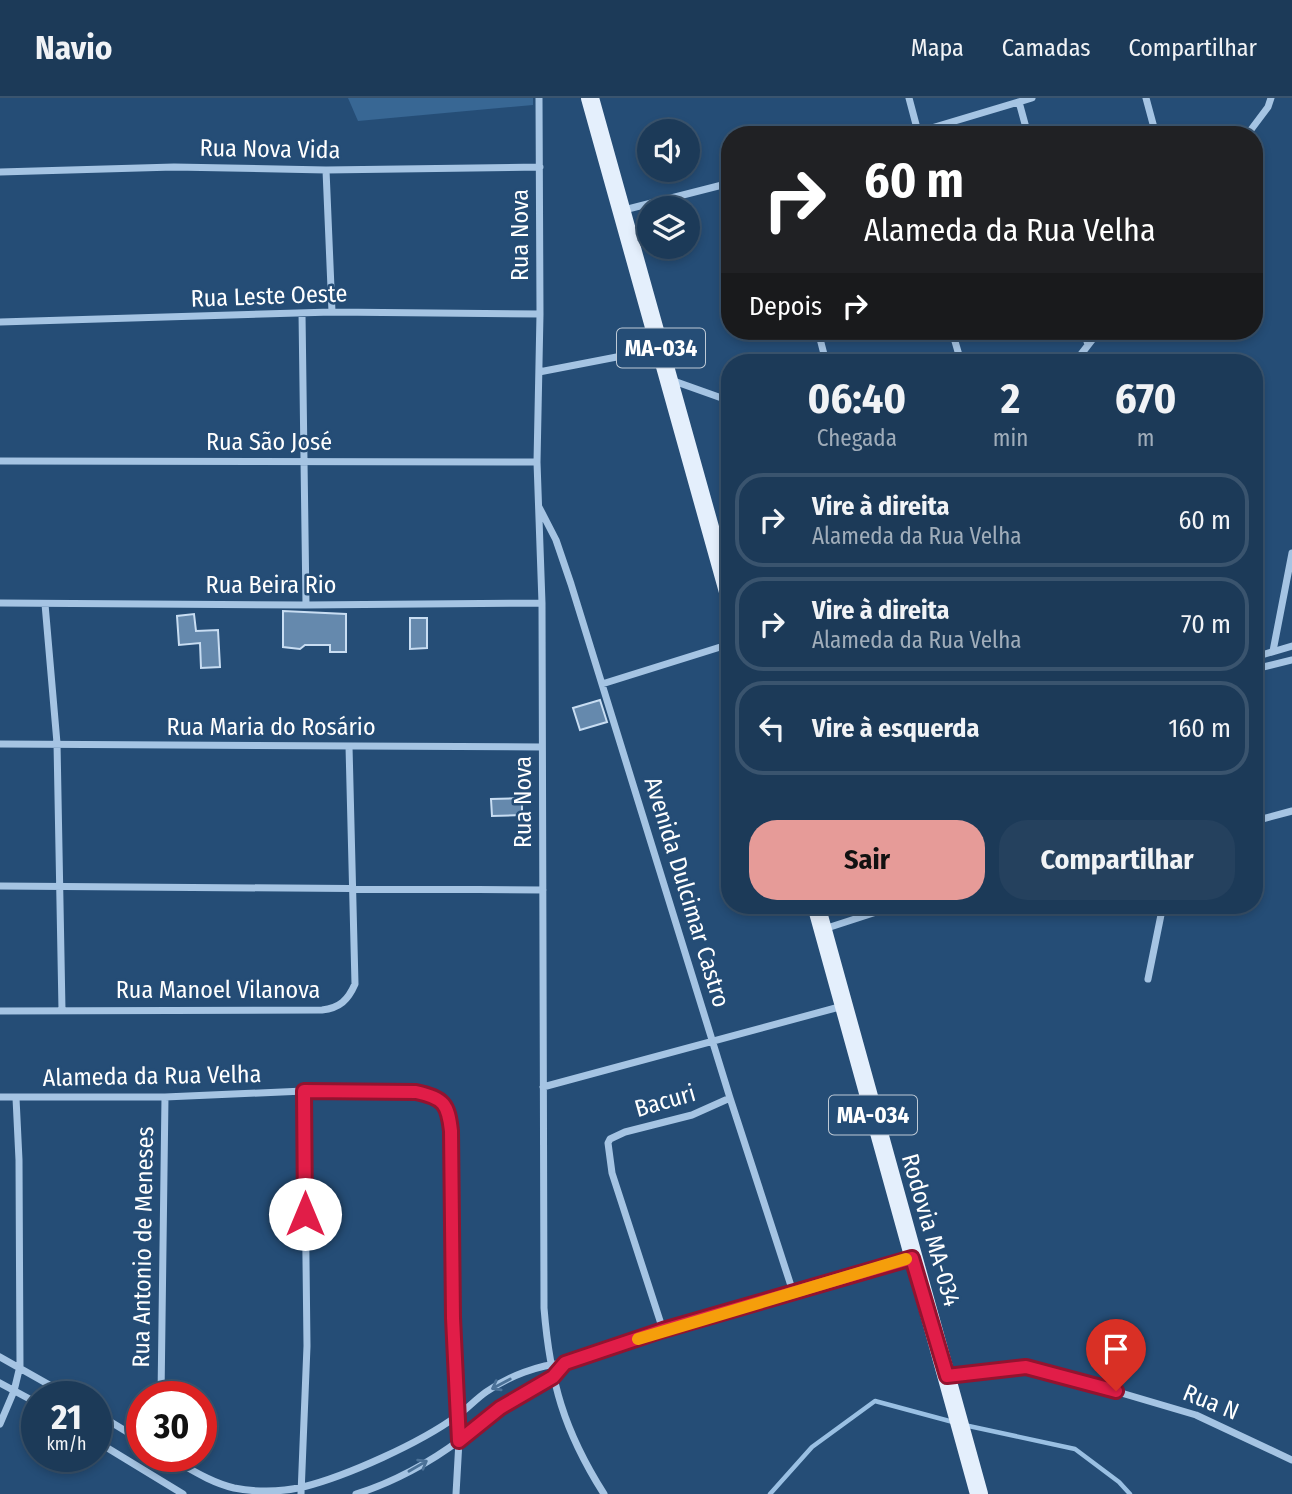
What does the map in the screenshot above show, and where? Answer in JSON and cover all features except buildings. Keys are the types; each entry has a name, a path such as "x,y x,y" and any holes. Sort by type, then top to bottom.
{"main road":[{"name":"MA-034","path":"590,98 669,379 721,545"},
{"name":"Rodovia MA-034","path":"819,914 912,1258 947,1376"},
{"name":"MA-034","path":"947,1376 979,1494"}],"street":[{"name":"Rua Nova","path":"538,98 540,314 537,462 542,603 544,1308 553,1377 562,1413 570,1433 604,1494"},
{"path":"909,98 916,126"},
{"path":"938,126 1032,98"},
{"path":"1146,98 1154,126"},
{"path":"1254,126 1268,107 1271,98"},
{"path":"1018,102 1025,126"},
{"name":"Rua Nova Vida","path":"0,172 174,167 326,170 540,167"},
{"path":"326,170 332,312"},
{"path":"623,211 721,185"},
{"name":"Rua Leste Oeste","path":"0,322 332,312 540,314"},
{"path":"302,313 306,605"},
{"path":"1087,340 1088,345"},
{"path":"1081,354 1092,340"},
{"path":"538,372 662,351"},
{"path":"669,379 721,398"},
{"name":"Rua São José","path":"0,461 537,462"},
{"name":"Avenida Dulcimar Castro","path":"538,505 556,540 568,573 730,1098 793,1292"},
{"path":"1273,651 1292,553"},
{"name":"Rua Beira Rio","path":"0,603 542,603"},
{"path":"45,604 57,743 62,1010"},
{"path":"1263,654 1292,646"},
{"path":"602,684 721,647"},
{"path":"1263,667 1292,660"},
{"name":"Rua Maria do Rosário","path":"0,744 542,747"},
{"name":"Rua Manoel Vilanova","path":"0,1011 333,1008 344,1003 355,984 349,746"},
{"path":"1263,819 1292,811"},
{"path":"0,886 543,890"},
{"path":"823,929 870,914"},
{"path":"1148,979 1161,914"},
{"path":"543,1087 844,1006"},
{"path":"302,1490 307,1346 304,1091"},
{"name":"Alameda da Rua Velha","path":"0,1097 165,1097 304,1091 416,1092 432,1095 444,1104 451,1131 453,1318 459,1441 456,1494"},
{"path":"0,1424 14,1391 20,1366 16,1097"},
{"name":"Rua Antonio de Meneses","path":"161,1381 165,1097"},
{"name":"Bacuri","path":"663,1330 612,1173 608,1146 610,1139 625,1132 692,1115 730,1098"},
{"path":"195,1472 213,1482 236,1488 262,1491 302,1490 422,1437 458,1416 486,1392 503,1382 551,1364 565,1363 663,1330 912,1258"},
{"path":"0,1357 44,1381"},
{"path":"356,1494 406,1473 459,1441 500,1408 553,1377 565,1363"},
{"name":"Rua N","path":"947,1376 1026,1367 1050,1372 1196,1415 1292,1460"},
{"path":"0,1383 21,1395"},
{"path":"112,1451 183,1494"}],"shaded area":[{"path":"348,98 533,98 533,105 358,121"}],"waterway":[{"path":"770,1494 812,1447 875,1401 953,1422"},
{"path":"964,1425 1075,1449 1119,1482 1130,1494"}],"slow traffic":[{"path":"638,1339 906,1259"}],"route":[{"path":"305,1214 304,1091 416,1092 432,1095 444,1104 451,1131 453,1318 459,1441 500,1408 553,1377 565,1363 663,1330 912,1258 947,1376 1026,1367 1116,1391"}]}
